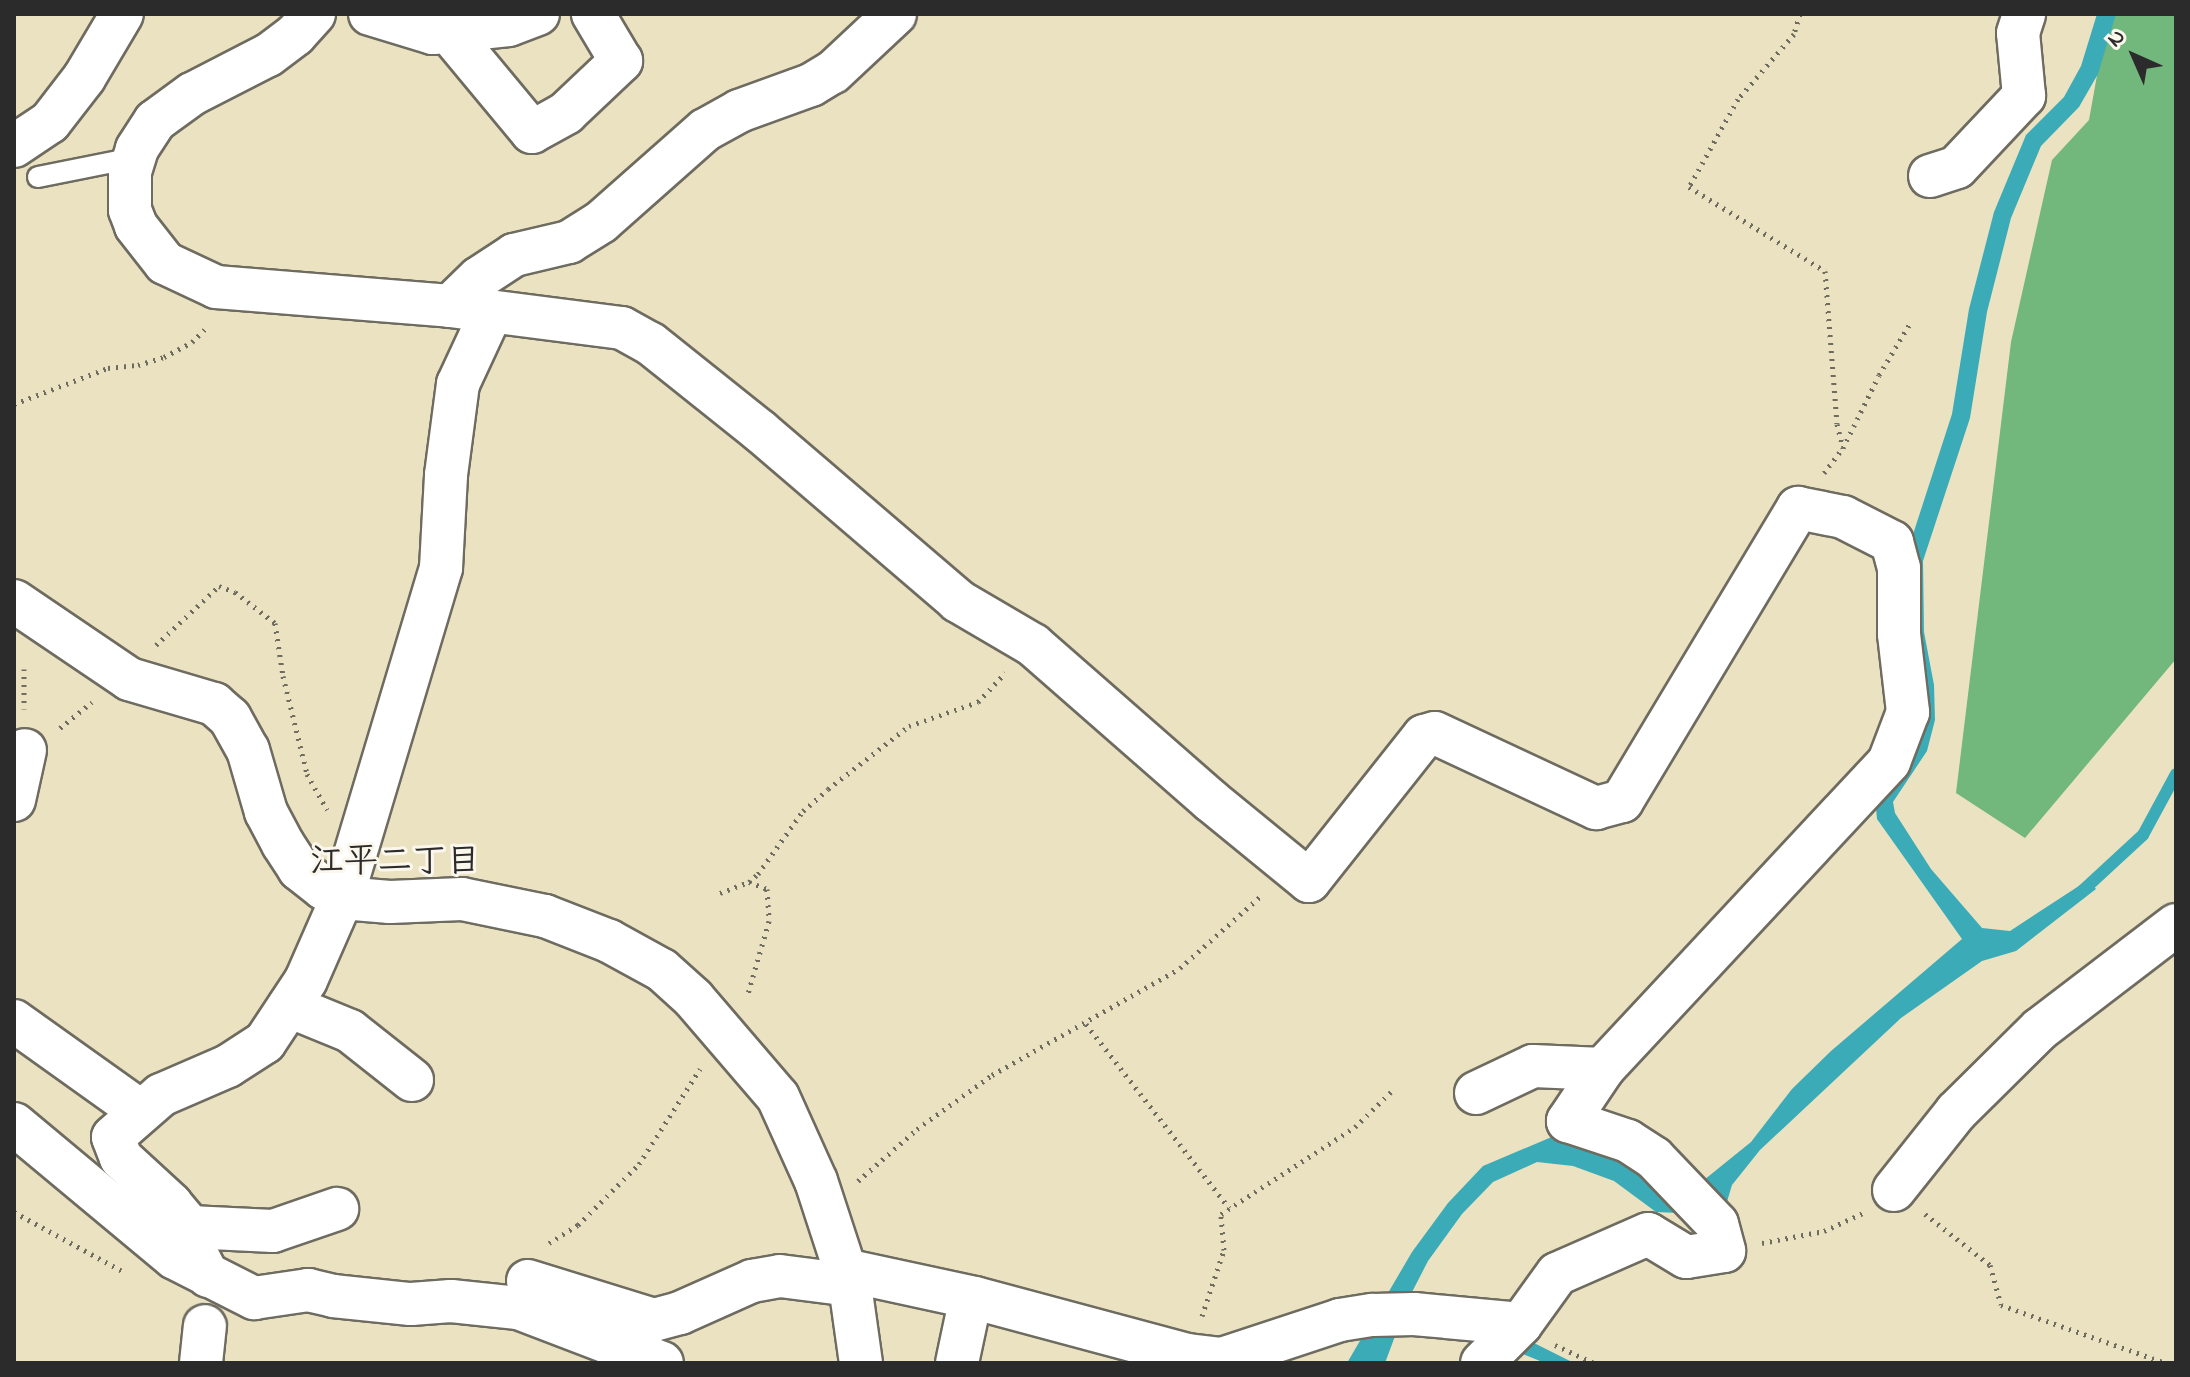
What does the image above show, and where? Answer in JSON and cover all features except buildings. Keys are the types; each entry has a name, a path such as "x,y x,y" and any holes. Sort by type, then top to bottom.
{"street":[{"path":"26,161 50,122 84,78 122,14"},
{"path":"314,14 295,35 268,55 192,94 155,121 133,158 130,210 148,243 165,263 216,287 450,306 622,328 651,344 760,431 958,601 1033,645 1210,800 1309,881 1424,736 1435,733 1596,808 1622,801 1798,508 1843,517 1892,542 1899,568 1899,634 1908,712 1889,762 1603,1069 1568,1121 1628,1141 1654,1158 1721,1237 1686,1257 1648,1234 1557,1274 1521,1324 1482,1363"},
{"path":"370,14 410,29 449,32 509,25 538,14"},
{"path":"449,32 532,132 566,113 621,61 593,14"},
{"path":"450,306 479,278 514,255 569,242 601,222 705,130 739,111 811,85 833,72 895,14"},
{"path":"1930,176 1957,167 2024,96 2018,33 2024,14"},
{"path":"208,1276 189,1239 190,1227 171,1204 121,1158 113,1137 139,1110 161,1095 228,1066 265,1042 306,980 342,898 441,568 446,475 458,384 491,313"},
{"path":"14,601 129,679 214,704 230,718 248,750 266,812 283,844 299,869 342,898 390,902 462,899 545,916 609,941 662,970 715,1022 778,1097 816,1181 844,1267 861,1363"},
{"path":"14,800 25,750"},
{"path":"1894,1190 1956,1112 2040,1029 2176,925"},
{"path":"289,1006 350,1031 412,1080"},
{"path":"14,1021 139,1110"},
{"path":"1476,1093 1533,1066 1603,1069"},
{"path":"14,1124 175,1258 254,1298 308,1290 333,1296 411,1304 451,1301 518,1308 662,1363"},
{"path":"190,1227 273,1231 337,1209"},
{"path":"528,1281 654,1320 680,1313 752,1281 844,1267 971,1297 1188,1355 1222,1359 1340,1320 1373,1315 1414,1314 1521,1324"},
{"path":"957,1363 971,1297"}],"lane":[{"path":"26,161 133,158"}],"path":[{"path":"1800,14 1794,34 1738,99 1689,187 1825,271 1837,424 1843,448"},
{"path":"14,404 108,368 138,365 164,357 192,342 239,289"},
{"path":"1798,508 1843,448 1879,375 1911,322"},
{"path":"720,893 749,882 758,874 803,811 828,789 909,726 978,702 1013,664"},
{"path":"844,1267 858,1181 917,1129 992,1075 1180,968 1293,867"},
{"path":"715,1022 728,1004 743,1010 762,951 770,904 767,889 749,882"},
{"path":"1086,1024 1229,1208"},
{"path":"528,1281 534,1259 550,1241 578,1225 639,1164 703,1065"},
{"path":"1188,1355 1224,1250 1218,1220 1229,1208 1355,1127 1394,1089"},
{"path":"1721,1237 1824,1231 1875,1207 1894,1190 1990,1265 2001,1305 2166,1363"}],"green space":[{"path":"2108,14 2176,14 2176,659 2025,838 1956,793 2011,342 2052,160 2089,120"}],"water":[{"path":"2097,14 2116,14 2098,74 2079,107 2041,146 2011,218 1987,312 1970,418 1923,561 1924,632 1934,685 1935,720 1927,751 1893,802 1895,813 1931,869 1982,928 2010,931 2088,880 2096,889 2016,951 1982,961 1901,1018 1760,1150 1732,1185 1723,1215 1656,1212 1614,1181 1573,1166 1537,1162 1493,1182 1462,1214 1428,1261 1410,1296 1385,1363 1347,1363 1412,1252 1448,1203 1483,1166 1568,1130 1699,1184 1751,1142 1792,1089 1831,1051 1962,939 1877,819 1875,798 1910,743 1905,559 1952,414 1969,309 1994,212 2026,135 2064,97 2081,66"},
{"path":"1520,1336 1574,1363 1545,1363 1523,1354 1514,1363 1492,1363"}],"waterway":[{"path":"2079,894 2143,835 2176,774"}],"district":[{"name":"江平二丁目","path":"395,864"}]}
